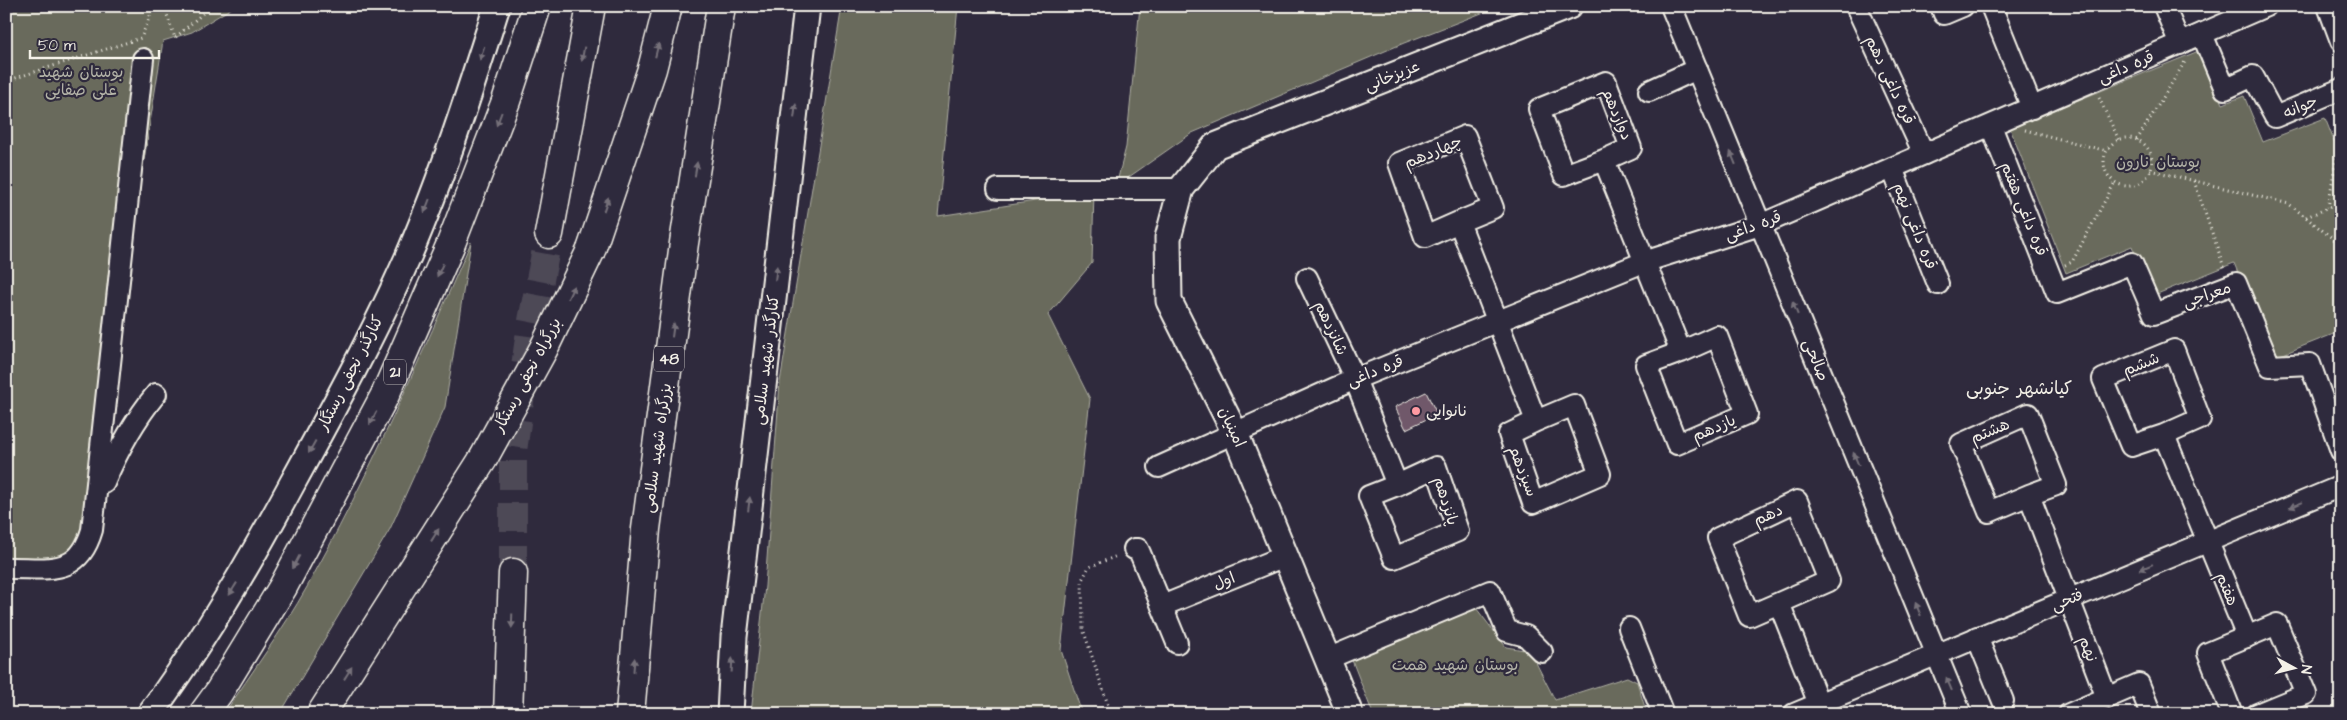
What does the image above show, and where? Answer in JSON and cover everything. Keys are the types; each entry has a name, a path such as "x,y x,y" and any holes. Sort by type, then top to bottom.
{"highway":[{"name":"21","path":"203,714 219,692 283,587 385,395 454,237 506,101 537,6"},
{"path":"549,234 591,6"},
{"name":"بزرگراه نجفی رستگار","path":"321,714 482,459 544,348 591,250 652,69 668,6"},
{"name":"بزرگراه شهید سلامی","path":"630,714 647,520 684,243 721,6"},
{"path":"508,714 513,573"}],"main road":[{"name":"کنارگذر نجفی رستگار","path":"150,714 186,666 251,560 331,412 408,257 463,112 497,6"},
{"name":"کنارگذر شهید سلامی","path":"730,714 734,637 807,6"},
{"name":"عزیزخانی","path":"1215,146 1569,6"},
{"name":"امینیان","path":"1215,146 1181,189 1168,238 1169,301 1235,433 1350,714"}],"street":[{"name":"صالحی","path":"1671,6 1961,714"},
{"name":"قره داغی دهم","path":"1856,6 1924,154"},
{"path":"1941,6 1944,14 1963,6"},
{"path":"1991,6 2023,112"},
{"path":"2164,6 2180,44"},
{"name":"قره داغی","path":"1159,467 1355,379 1644,262 1760,225 2266,6"},
{"path":"2328,6 2341,41"},
{"name":"جوانه","path":"2202,34 2225,89 2253,76 2275,117 2339,90"},
{"path":"6,568 68,566 79,558 87,548 90,539 96,503 144,59"},
{"path":"1649,91 1697,69"},
{"name":"دوازدهم","path":"1606,82 1631,148 1604,160 1564,175 1539,109 1606,82"},
{"name":"قره داغی هفتم","path":"1991,126 2057,293"},
{"name":"چهاردهم","path":"1465,136 1493,208 1459,222 1425,237 1399,163 1465,136"},
{"name":"دوازدهم","path":"1604,160 1644,262"},
{"name":"قره داغی نهم","path":"1892,168 1938,284"},
{"path":"998,189 1181,189"},
{"path":"1459,222 1536,421"},
{"path":"1644,262 1681,352"},
{"name":"معراجی","path":"2057,293 2132,263 2154,314 2236,283 2270,366 2310,364 2341,451"},
{"name":"شانزدهم","path":"1307,278 1355,379"},
{"name":"یازدهم","path":"1718,336 1747,414 1677,444 1646,365 1681,352 1718,336"},
{"name":"ششم","path":"2174,350 2200,419 2164,435 2131,446 2104,379 2174,350"},
{"path":"1355,379 1397,485"},
{"path":"96,503 124,439 140,412 156,394"},
{"name":"سیزدهم","path":"1574,405 1600,474 1533,503 1509,434 1536,421 1574,405"},
{"name":"هشتم","path":"2028,414 2056,485 2028,496 1989,512 1961,444 2028,414"},
{"path":"2164,435 2208,541"},
{"name":"پانزدهم","path":"1436,468 1458,531 1394,558 1369,496 1397,485 1436,468"},
{"name":"فتحی","path":"1794,714 1821,709 1937,654 2341,486"},
{"path":"2028,496 2069,600"},
{"name":"دهم","path":"1798,501 1829,581 1779,603 1749,616 1718,538 1798,501"},
{"name":"هفتم","path":"2208,541 2247,637"},
{"path":"1134,549 1138,549 1140,553 1177,643"},
{"name":"اول","path":"1162,606 1285,556"},
{"path":"1327,659 1490,591 1507,630 1526,636 1542,652"},
{"name":"نهم","path":"2069,600 2108,698"},
{"path":"1779,603 1821,709"},
{"path":"2232,714 2208,653 2277,624 2306,694 2257,714"},
{"path":"1629,628 1663,714"},
{"path":"1977,638 2003,701"},
{"path":"2069,714 2139,684 2151,714"}],"path":[{"path":"6,81 141,38 154,6"},
{"path":"164,6 175,38 211,6"},
{"path":"2137,140 2186,62 2180,44"},
{"path":"2091,82 2119,140"},
{"path":"2328,208 2337,152 2339,90"},
{"path":"2023,112 2019,129 2107,151"},
{"path":"2119,140 2137,140 2149,151 2152,160 2150,170 2146,178 2138,184 2129,186 2115,182 2106,170 2104,161 2107,151 2112,144 2119,140"},
{"path":"2150,170 2289,204 2341,245"},
{"path":"2194,181 2231,285"},
{"path":"2049,272 2072,262 2115,182"},
{"path":"2305,217 2341,203"},
{"path":"1111,714 1083,629 1082,580 1090,567 1134,549"}],"green space":[{"name":"بوستان شهید علی صفایی","path":"6,6 235,6 192,32 163,41 138,198 106,501 65,559 6,559"},
{"path":"842,6 958,6 938,216 1094,192 1092,263 1048,315 1090,399 1061,650 1082,714 751,714 765,586 780,382"},
{"path":"1140,6 1500,6 1404,43 1192,133 1116,186 1126,147"},
{"name":"بوستان نارون","path":"2201,50 2223,104 2244,96 2263,142 2325,118 2334,141 2341,139 2341,331 2273,358 2234,263 2152,296 2132,246 2066,273 2010,128"},
{"path":"471,242 445,407 390,529 280,714 224,714 287,620 352,503 433,330"},
{"name":"بوستان شهید همت","path":"1473,604 1506,647 1530,651 1555,700 1627,677 1637,682 1647,714 1373,714 1350,655"}],"building":[{"name":"نانوایی","path":"1426,392 1437,414 1406,429 1395,407"}],"tunnel":[{"path":"513,573 513,451 530,331 549,234"}],"place":[{"name":"نانوایی","path":"1416,411"}],"district":[{"name":"کیانشهر جنوبی","path":"2019,388"}]}
